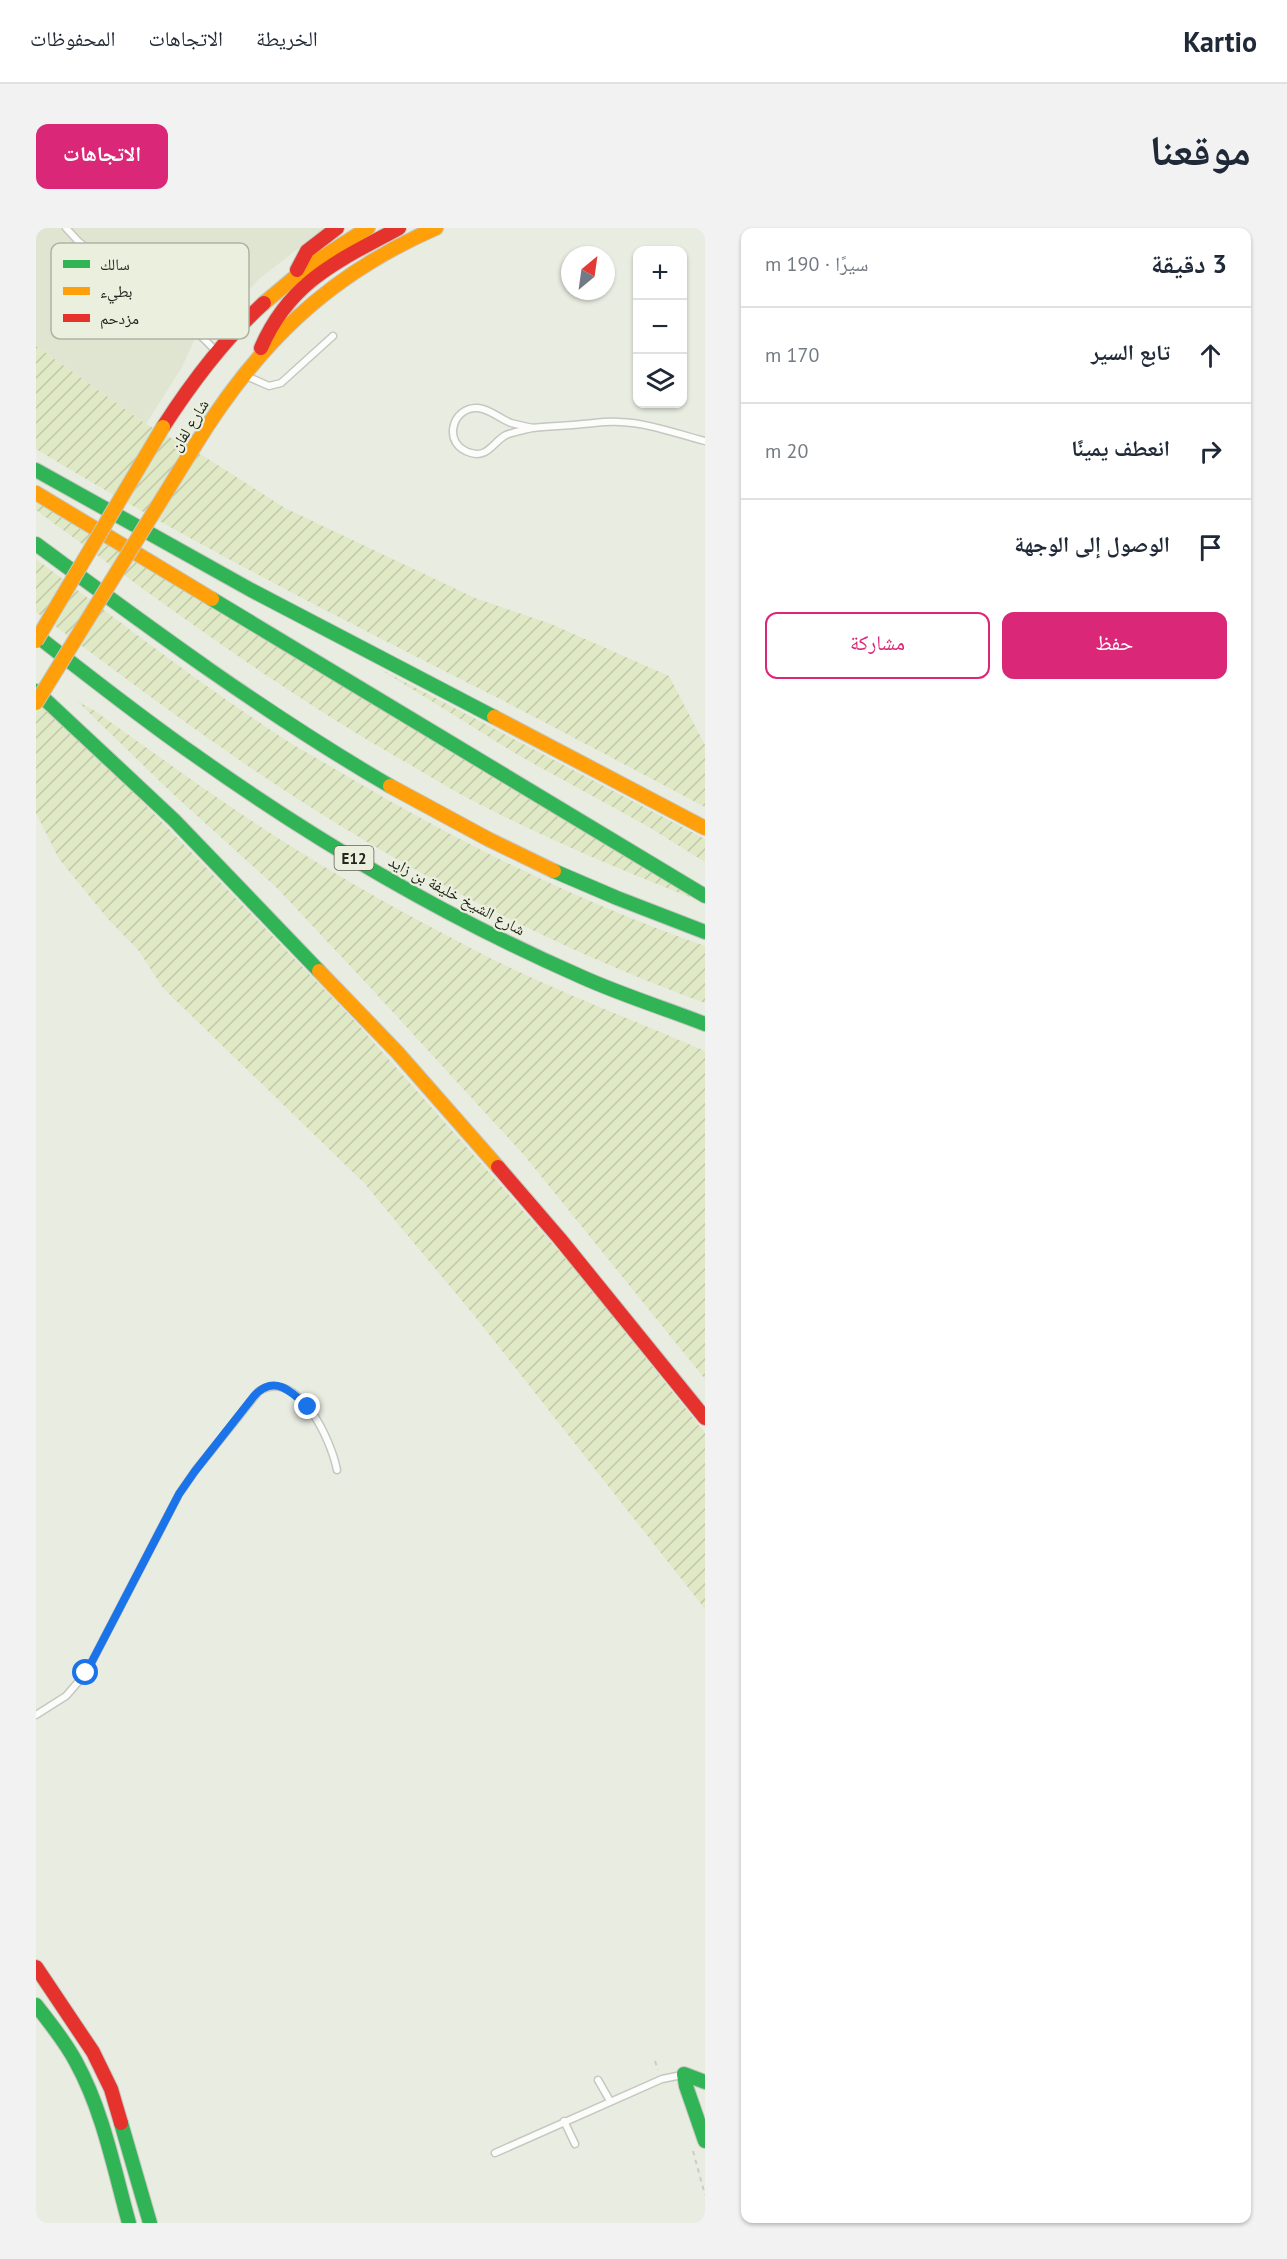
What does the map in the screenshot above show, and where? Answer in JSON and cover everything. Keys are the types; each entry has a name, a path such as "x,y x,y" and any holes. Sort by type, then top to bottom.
{"main road":[{"path":"295,274 307,251 337,228"},
{"name":"شارع لفان","path":"249,315 295,274 317,258 368,228"},
{"name":"شارع لفان","path":"36,703 222,403 258,357 299,316 378,255 404,231 434,228"},
{"path":"258,357 276,316 306,283 404,231"},
{"name":"شارع لفان","path":"36,641 176,405 227,339"},
{"path":"36,470 251,590 705,828"},
{"path":"36,493 705,896"},
{"path":"36,544 275,715 384,783 532,861 639,907 705,932"},
{"name":"شارع الشيخ خليفة بن زايد","path":"36,635 181,745 304,828 423,897 585,978 705,1024"},
{"path":"36,691 174,820 397,1052 552,1230 705,1418"},
{"path":"585,978 696,1035"},
{"path":"36,1967 93,2052 111,2088 150,2223"},
{"path":"36,2005 63,2042 86,2083 100,2120 129,2223"},
{"path":"705,2082 684,2074 705,2141"}],"lane":[{"path":"66,228 80,243"},
{"path":"244,374 269,386 280,383 333,336"},
{"path":"204,339 216,351"},
{"path":"534,428 512,423 488,411 476,408 466,411 459,417 453,426 452,436 456,444 473,454 483,453 506,435 534,428 619,422 651,426 705,441"},
{"path":"36,1715 66,1696 86,1673 179,1494 259,1391 265,1387 280,1386 287,1389 308,1407 317,1418 330,1443 337,1470"},
{"path":"495,2153 662,2079 684,2074"},
{"path":"598,2080 610,2101"},
{"path":"564,2121 575,2144"}],"path":[{"path":"655,2061 659,2071"}],"shaded area":[{"path":"36,228 325,228 259,279 249,290 249,243 51,243 51,339 197,339 182,367 146,424 36,346"}],"green space":[{"path":"36,346 146,424 205,457 285,508 475,598 551,624 669,676 705,745 705,807 261,576 36,449"},
{"path":"36,502 705,903 590,856 505,817 365,738 268,677 175,612 36,510"},
{"path":"36,559 247,714 287,741 352,779 480,850 524,871 614,911 705,946 705,1003 597,960 490,910 336,823 255,771 36,612"},
{"path":"378,668 705,839 705,862 647,826 518,755"},
{"path":"36,692 353,1019 580,1275 705,1433 705,1609 473,1314 364,1183 163,988 139,951 108,919 59,859 36,813"},
{"path":"77,701 95,711 278,838 394,907 511,968 705,1051 705,1379 524,1155 368,985 277,888 174,795"}],"traffic: fast":[{"path":"36,470 251,590 494,717"},
{"path":"36,544 254,700 390,786"},
{"path":"212,599 705,896"},
{"path":"36,635 152,725 238,785 381,875 531,954 612,990 705,1024"},
{"path":"36,691 174,820 319,971"},
{"path":"554,871 705,932"},
{"path":"36,2005 67,2047 94,2100 129,2223"},
{"path":"705,2082 684,2074 705,2141"},
{"path":"121,2123 150,2223"}],"traffic: slow":[{"path":"264,303 307,267 368,228"},
{"path":"194,447 242,377 297,318 360,268 436,228"},
{"path":"36,641 163,427"},
{"path":"36,703 194,447"},
{"path":"36,493 212,599"},
{"path":"494,717 705,828"},
{"path":"390,786 488,839 554,871"},
{"path":"319,971 397,1052 498,1167"}],"traffic: jam":[{"path":"297,270 307,251 337,228"},
{"path":"261,348 273,325 301,289 336,263 399,228"},
{"path":"249,317 264,303"},
{"path":"163,427 185,394 228,339"},
{"path":"498,1167 560,1239 705,1418"},
{"path":"36,1967 93,2052 111,2089 121,2123"}],"route":[{"path":"86,1673 179,1494 254,1396 265,1387 280,1386 287,1389 308,1407"}]}
